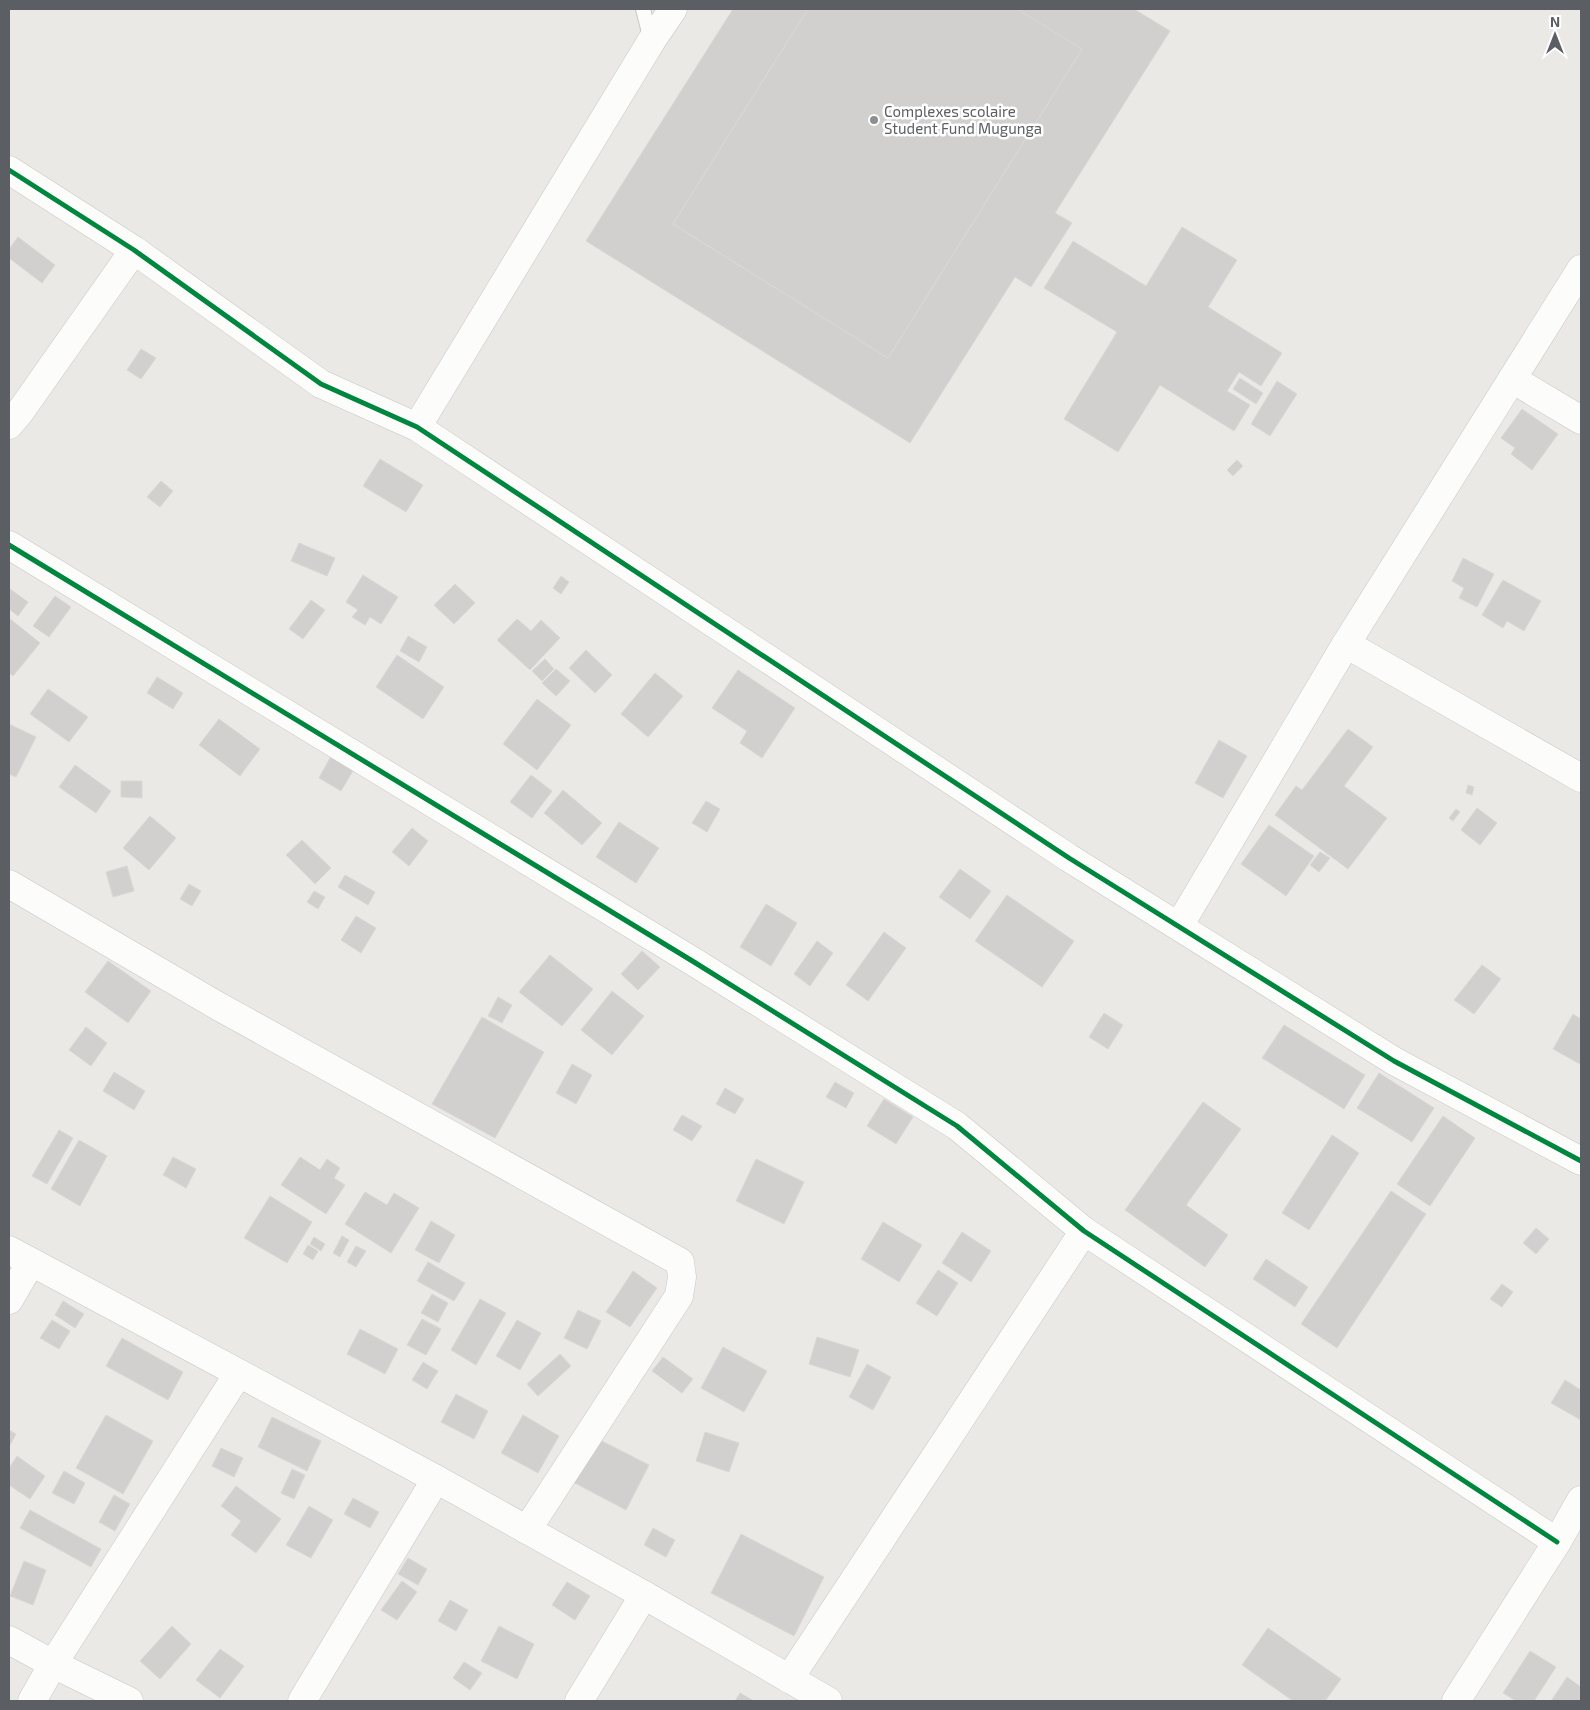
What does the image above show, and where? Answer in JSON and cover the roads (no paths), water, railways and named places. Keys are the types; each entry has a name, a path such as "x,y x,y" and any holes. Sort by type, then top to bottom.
{"street":[{"path":"417,427 652,40 673,9"},
{"path":"9,170 134,250 321,384 417,427 1069,858 1394,1061 1581,1161"},
{"path":"9,425 134,250"},
{"path":"1178,926 1346,644 1581,269"},
{"path":"1512,379 1581,420"},
{"path":"9,545 694,962 957,1126 1084,1231 1557,1542"},
{"path":"1346,644 1581,778"},
{"path":"9,884 218,1006 680,1262 682,1277 679,1296 527,1530"},
{"path":"789,1679 1084,1231"},
{"path":"9,1300 20,1256 436,1479 644,1595 828,1701"},
{"path":"32,1701 53,1664 238,1374"},
{"path":"302,1701 436,1479"},
{"path":"1456,1701 1557,1542 1581,1500"},
{"path":"579,1701 644,1595"},
{"path":"9,1640 129,1701"}],"lane":[{"path":"643,9 652,40"}],"place":[{"name":"Complexes scolaire Student Fund Mugunga","path":"874,120"}]}
